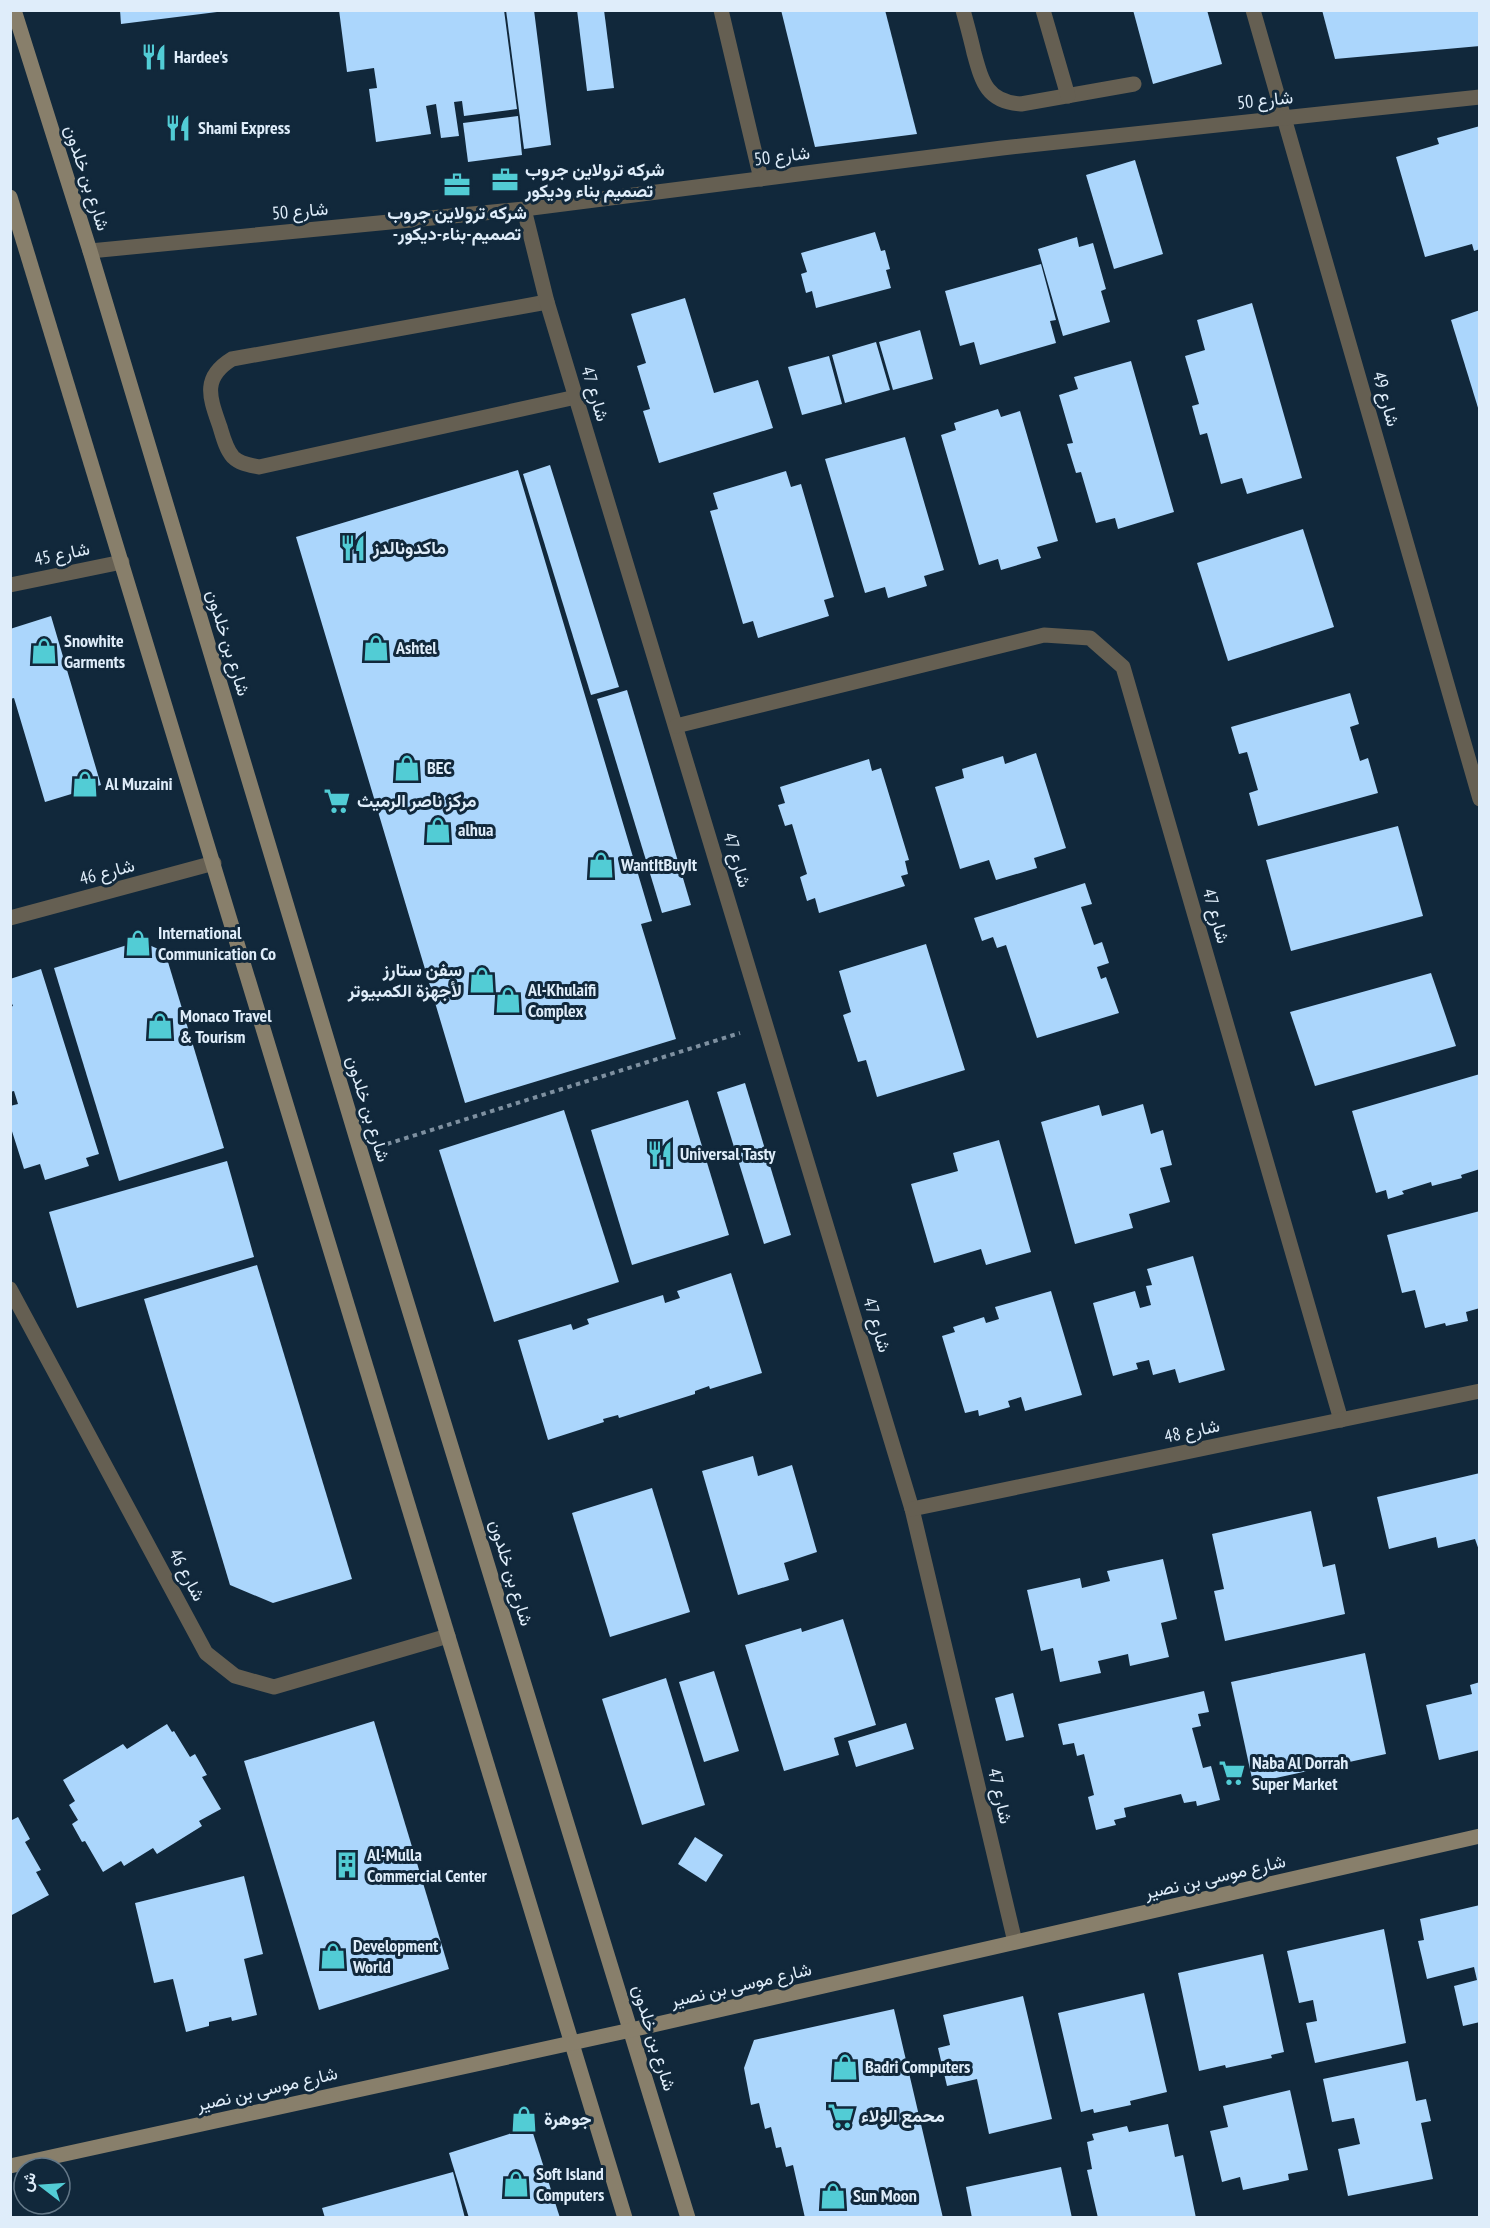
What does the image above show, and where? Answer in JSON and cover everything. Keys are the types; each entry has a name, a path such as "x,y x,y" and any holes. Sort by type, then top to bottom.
{"street":[{"name":"شارع بن خلدون","path":"14,10 90,250 361,1152 688,2217"},
{"path":"721,10 761,179"},
{"path":"963,10 981,78 996,98 1008,103 1021,104 1134,84"},
{"path":"1044,10 1068,96"},
{"name":"شارع 49","path":"1253,10 1479,799"},
{"name":"شارع 50","path":"90,250 524,209 1002,148 1479,97"},
{"path":"10,197 626,2217"},
{"name":"شارع 47","path":"524,209 547,302 912,1509 1015,1942"},
{"path":"547,302 232,359 213,376 210,389 211,401 226,447 234,458 259,467 576,398"},
{"name":"شارع 45","path":"10,585 122,562"},
{"name":"شارع 47","path":"676,726 1044,636 1090,638 1124,667 1341,1420"},
{"name":"شارع 46","path":"10,918 214,863"},
{"name":"شارع 46","path":"10,1289 206,1653 236,1676 274,1687 448,1636"},
{"name":"شارع 48","path":"912,1509 1479,1391"},
{"name":"شارع موسى بن نصير","path":"10,2166 631,2030 1479,1836"}],"path":[{"path":"361,1152 766,1025"}],"building":[{"path":"120,10 217,10 217,12 121,24"},
{"path":"339,10 504,10 517,109 464,116 462,101 454,102 459,136 441,138 436,104 426,106 431,134 376,142 369,89 377,88 374,68 347,72"},
{"path":"506,10 534,10 551,145 524,149"},
{"path":"577,10 604,10 614,88 587,91"},
{"path":"781,10 885,10 917,134 815,147"},
{"path":"1133,10 1207,10 1222,64 1153,84"},
{"path":"1322,10 1480,10 1480,46 1335,59"},
{"path":"518,116 522,155 468,162 463,123"},
{"path":"1480,126 1480,249 1474,251 1472,244 1425,257 1396,157 1439,144 1437,138"},
{"path":"1135,160 1163,254 1114,269 1086,175"},
{"path":"875,232 881,251 885,250 890,269 886,270 891,288 816,308 812,291 806,293 801,274 807,272 801,253"},
{"path":"1077,237 1079,247 1093,243 1106,289 1101,291 1110,322 1063,336 1038,249"},
{"path":"1041,264 1056,320 1050,321 1056,343 980,365 974,342 960,346 945,291"},
{"path":"685,298 714,393 758,380 773,428 659,463 643,411 650,409 637,366 646,363 631,314"},
{"path":"1252,303 1302,478 1247,494 1242,478 1221,484 1207,433 1200,435 1192,406 1199,404 1185,356 1205,350 1197,320"},
{"path":"1480,310 1480,411 1479,411 1451,320"},
{"path":"920,330 933,379 893,390 879,342"},
{"path":"876,342 890,390 845,403 832,355"},
{"path":"829,356 842,404 802,415 788,367"},
{"path":"1131,361 1174,512 1118,529 1115,518 1096,523 1081,472 1076,473 1067,444 1073,443 1059,395 1078,389 1074,377"},
{"path":"998,409 1001,417 1020,411 1058,541 1037,547 1041,558 1001,570 998,559 979,565 941,435 956,430 954,423"},
{"path":"905,437 944,570 924,576 927,586 888,598 885,587 865,593 825,459"},
{"path":"550,465 619,687 591,695 523,474"},
{"path":"518,470 652,921 641,924 676,1039 465,1103 296,537"},
{"path":"786,471 791,487 801,484 834,597 824,600 829,616 758,638 753,621 743,624 710,511 718,509 713,493"},
{"path":"1303,529 1334,627 1228,661 1197,563"},
{"path":"51,616 101,785 45,802 14,698 10,699 10,629"},
{"path":"627,690 691,905 662,913 597,699"},
{"path":"1350,693 1359,724 1350,727 1360,761 1368,758 1378,793 1258,826 1249,793 1258,790 1247,752 1239,754 1231,727"},
{"path":"1036,753 1066,848 1034,858 1037,868 996,880 989,860 960,869 935,787 964,778 962,769 1003,756 1005,764"},
{"path":"869,759 872,771 881,768 909,860 905,861 908,874 901,876 905,886 819,913 815,898 807,901 800,877 807,874 792,824 785,826 778,805 785,803 780,787"},
{"path":"1398,826 1423,916 1291,951 1266,860"},
{"path":"1085,883 1092,904 1081,907 1094,945 1102,942 1109,963 1097,967 1101,979 1106,977 1119,1013 1037,1038 1006,945 997,948 993,937 982,941 974,918"},
{"path":"140,941 165,952 224,1148 119,1181 54,968"},
{"path":"926,944 965,1070 877,1097 866,1060 858,1062 843,1015 851,1012 839,971"},
{"path":"41,969 99,1154 86,1158 89,1166 45,1180 40,1164 24,1169 10,1125 10,1106 18,1104 14,1091 10,1092 10,1007 13,1006 10,999 10,979"},
{"path":"1431,973 1456,1046 1315,1086 1290,1012"},
{"path":"1480,1074 1480,1169 1461,1175 1462,1178 1432,1186 1431,1182 1402,1191 1404,1194 1388,1199 1386,1190 1376,1193 1352,1111"},
{"path":"745,1083 791,1235 764,1244 717,1092"},
{"path":"688,1100 729,1235 632,1265 591,1130"},
{"path":"1143,1104 1151,1134 1163,1130 1172,1165 1160,1168 1170,1202 1129,1214 1133,1228 1075,1244 1041,1122 1099,1105 1102,1116"},
{"path":"564,1110 619,1282 494,1322 439,1150"},
{"path":"999,1140 1031,1252 986,1265 981,1249 934,1263 911,1184 958,1171 953,1153"},
{"path":"227,1161 254,1257 77,1308 49,1212"},
{"path":"1480,1211 1480,1308 1466,1312 1468,1321 1425,1328 1415,1290 1402,1293 1387,1235"},
{"path":"1193,1256 1225,1370 1179,1383 1175,1369 1153,1375 1149,1360 1136,1363 1138,1369 1113,1376 1093,1303 1135,1291 1140,1308 1151,1305 1146,1286 1152,1285 1147,1269"},
{"path":"257,1265 352,1579 273,1603 230,1585 144,1299"},
{"path":"731,1273 762,1373 710,1389 709,1386 695,1391 695,1394 619,1418 618,1415 603,1419 604,1422 548,1440 518,1340 571,1324 573,1330 589,1324 587,1319 663,1295 665,1303 680,1298 677,1291"},
{"path":"1051,1291 1082,1395 1025,1411 1021,1397 1008,1401 1010,1407 979,1416 978,1410 965,1413 942,1336 955,1332 953,1327 984,1317 986,1323 999,1319 995,1307"},
{"path":"753,1456 758,1476 792,1465 817,1552 784,1563 789,1580 738,1595 702,1471"},
{"path":"1480,1473 1480,1553 1475,1539 1438,1548 1436,1537 1389,1549 1377,1497"},
{"path":"652,1488 690,1612 610,1637 572,1513"},
{"path":"1311,1511 1323,1567 1335,1564 1345,1614 1225,1641 1214,1591 1224,1589 1212,1534"},
{"path":"1163,1559 1177,1619 1161,1623 1169,1657 1130,1666 1128,1654 1098,1661 1101,1673 1060,1682 1053,1648 1041,1651 1027,1590 1080,1578 1082,1588 1110,1581 1107,1571"},
{"path":"843,1619 876,1725 834,1738 839,1755 784,1771 745,1645 801,1628 802,1632"},
{"path":"1365,1653 1386,1754 1253,1783 1231,1682"},
{"path":"714,1671 739,1751 704,1762 679,1682"},
{"path":"666,1678 705,1805 642,1825 602,1699"},
{"path":"1480,1682 1480,1750 1439,1760 1426,1705 1472,1694 1470,1685"},
{"path":"1204,1691 1209,1712 1198,1714 1201,1726 1192,1728 1203,1768 1211,1766 1220,1800 1197,1806 1196,1801 1184,1803 1181,1794 1124,1808 1126,1817 1114,1820 1116,1825 1096,1830 1088,1797 1094,1795 1084,1754 1077,1756 1074,1743 1063,1745 1058,1724"},
{"path":"1013,1693 1024,1737 1006,1741 995,1698"},
{"name":"Al-Mulla Commercial Center","path":"374,1721 449,1969 319,2010 244,1761"},
{"path":"906,1723 914,1749 856,1767 848,1741"},
{"path":"167,1724 190,1757 195,1754 207,1775 202,1777 221,1809 199,1821 202,1826 157,1854 153,1848 124,1866 121,1861 103,1872 72,1824 78,1820 69,1805 75,1801 63,1780 123,1744 127,1749"},
{"path":"18,1817 30,1839 25,1842 41,1870 36,1872 49,1895 10,1916 10,1821"},
{"path":"695,1837 723,1855 706,1882 678,1864"},
{"path":"244,1876 263,1954 244,1959 257,2015 232,2021 231,2017 209,2022 209,2026 186,2032 173,1979 154,1983 135,1903"},
{"path":"1480,1905 1480,2022 1463,2026 1454,1986 1477,1980 1474,1967 1427,1979 1418,1941 1424,1940 1420,1919"},
{"path":"1384,1929 1406,2043 1315,2063 1306,2023 1317,2021 1313,2000 1299,2003 1287,1951"},
{"path":"1263,1954 1284,2052 1271,2055 1272,2058 1199,2071 1178,1973"},
{"path":"1144,1993 1167,2092 1130,2101 1131,2105 1094,2113 1093,2109 1081,2112 1058,2013"},
{"path":"1023,1996 1052,2119 989,2134 977,2079 947,2086 938,2048 950,2045 943,2015"},
{"name":"محمع الولاء","path":"894,2009 943,2218 805,2218 793,2165 786,2167 781,2147 776,2148 771,2127 765,2129 759,2103 751,2105 744,2068 754,2040"},
{"path":"1408,2061 1416,2101 1426,2099 1431,2121 1421,2123 1433,2179 1348,2196 1338,2149 1360,2144 1354,2118 1332,2122 1323,2079"},
{"path":"1290,2090 1308,2170 1288,2174 1289,2180 1243,2190 1240,2177 1222,2182 1210,2131 1228,2127 1223,2106"},
{"path":"1168,2124 1175,2157 1183,2155 1196,2218 1098,2218 1087,2170 1092,2169 1087,2142 1094,2140 1092,2134 1127,2126 1129,2132"},
{"path":"531,2127 560,2218 469,2218 449,2153"},
{"path":"1061,2167 1072,2218 972,2218 966,2187"},
{"path":"453,2172 465,2218 325,2218 322,2208"}],"place":[{"name":"Hardee's","path":"154,57"},
{"name":"Shami Express","path":"178,128"},
{"name":"شركه ترولاين جروب تصميم بناء وديكور","path":"505,180"},
{"name":"شركه ترولاين جروب -تصميم-بناء-ديكور","path":"457,185"},
{"name":"ماكدونالدز","path":"353,548"},
{"name":"Ashtel","path":"376,648"},
{"name":"Snowhite Garments","path":"44,651"},
{"name":"BEC","path":"407,768"},
{"name":"Al Muzaini","path":"85,784"},
{"name":"مركز ناصر الرميث","path":"337,801"},
{"name":"alhua","path":"438,830"},
{"name":"WantItBuyIt","path":"601,865"},
{"name":"International Communication Co","path":"138,943"},
{"name":"سفن ستارز لأجهزة الكمبيوتر","path":"482,980"},
{"name":"Al-Khulaifi Complex","path":"508,1000"},
{"name":"Monaco Travel & Tourism","path":"160,1026"},
{"name":"Universal Tasty","path":"660,1154"},
{"name":"Naba Al Dorrah Super Market","path":"1232,1773"},
{"name":"Al-Mulla Commercial Center","path":"347,1865"},
{"name":"Development World","path":"333,1956"},
{"name":"Badri Computers","path":"845,2067"},
{"name":"محمع الولاء","path":"841,2116"},
{"name":"جوهرة","path":"524,2119"},
{"name":"Soft Island Computers","path":"516,2184"},
{"name":"Sun Moon","path":"833,2196"}]}
